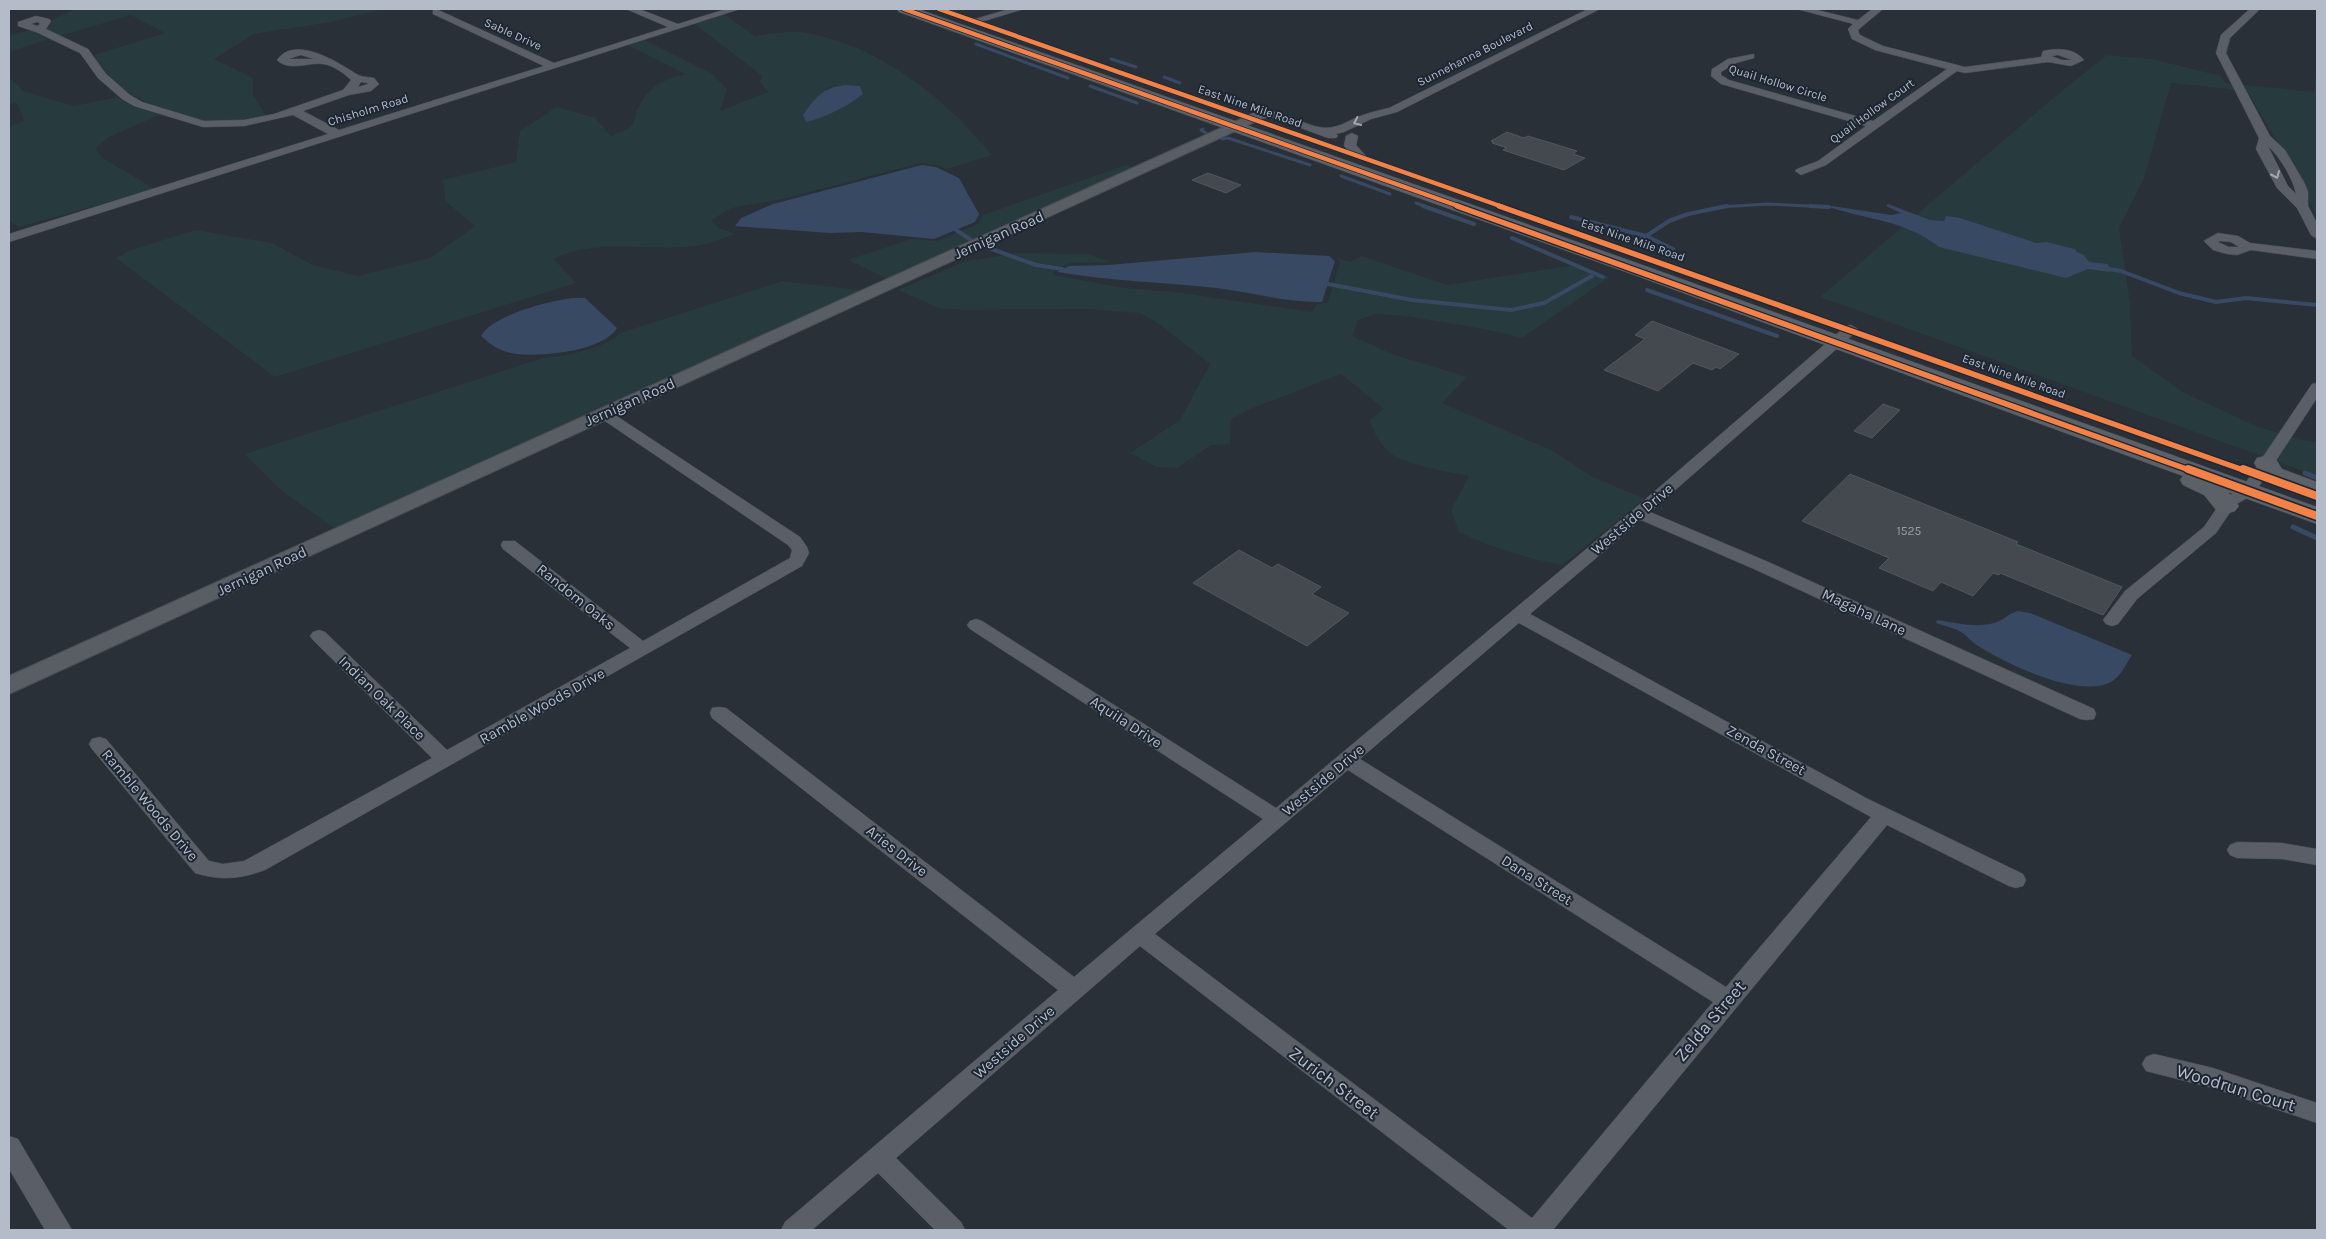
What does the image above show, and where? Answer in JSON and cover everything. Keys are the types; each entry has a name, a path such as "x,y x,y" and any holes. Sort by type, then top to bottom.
{"main road":[{"path":"904,9 1114,83 1125,94 1205,122 1249,125 1269,129 1424,184 1453,189"},
{"path":"914,9 952,20 974,21 976,28 983,33 1096,77"},
{"name":"East Nine Mile Road","path":"939,9 974,21 1236,125 2317,496"},
{"name":"East Nine Mile Road","path":"1236,125 1360,156 1453,189 1844,335 1875,355 2066,424 2258,476 2317,516"},
{"path":"1875,355 1928,369 2223,475 2239,478 2273,474 2317,490"},
{"path":"2066,424 2113,450 2202,484 2213,490 2226,506"},
{"path":"2258,476 2265,487 2282,490 2317,503"}],"street":[{"path":"631,9 678,27"},
{"name":"Chisholm Road","path":"9,238 735,9"},
{"path":"974,21 1002,9"},
{"path":"974,21 1019,9"},
{"name":"Sunnehanna Boulevard","path":"1321,131 1340,130 1367,117 1393,110 1595,9"},
{"path":"1802,9 1859,23"},
{"path":"1878,9 1853,29 1854,33 1868,44 1955,68 1974,69 2048,59"},
{"path":"2255,9 2225,37 2221,53 2265,138 2261,145 2262,150 2266,154 2283,188 2302,206 2313,220 2317,235"},
{"name":"Sable Drive","path":"436,12 553,66"},
{"path":"40,30 84,51 102,76 126,97 138,104 203,124 259,121 295,111 347,92 367,89 374,84 370,80 357,79 349,72 326,61"},
{"name":"Quail Hollow Circle","path":"1750,56 1732,61 1716,71 1716,76 1725,82 1875,125"},
{"name":"Quail Hollow Court","path":"1801,171 1822,163 1955,68"},
{"path":"347,92 353,87 357,79"},
{"name":"Sunnehanna Boulevard","path":"1236,125 1272,114 1337,137 1352,136 1384,121 1393,110"},
{"path":"295,111 338,134"},
{"name":"Jernigan Road","path":"9,686 1236,125"},
{"path":"1352,136 1350,146 1360,156"},
{"path":"2246,246 2317,255"},
{"name":"Westside Drive","path":"794,1230 1074,990 1640,513 1844,335"},
{"path":"2112,620 2131,594 2210,530 2229,502 2258,476 2317,387"},
{"name":"Ramble Woods Drive","path":"99,744 202,868 213,872 228,872 258,864 793,565 798,560 801,553 800,547 794,542 604,414"},
{"name":"Magaha Lane","path":"1640,513 1760,565 2087,714"},
{"name":"Random Oaks","path":"509,545 642,650"},
{"name":"Zenda Street","path":"1518,615 1853,799 2016,880"},
{"name":"Aquila Drive","path":"976,625 1276,819"},
{"name":"Indian Oak Place","path":"319,636 446,760"},
{"name":"Aries Drive","path":"720,713 1074,990"},
{"name":"Dana Street","path":"1347,760 1728,1000"},
{"name":"Zelda Street","path":"1537,1230 1885,814"},
{"path":"2237,850 2282,851 2317,857"},
{"name":"Zurich Street","path":"1141,935 1528,1230"},
{"name":"Woodrun Court","path":"2154,1064 2213,1078 2317,1113"},
{"path":"9,1147 59,1230"},
{"path":"879,1157 952,1230"}],"green space":[{"path":"75,9 383,9 331,22 254,34 214,59 253,78 253,95 266,116 238,121 216,122 192,118 151,104 129,93 110,77 94,55 165,33 131,15 60,36 47,29 52,20"},
{"path":"724,14 755,36 802,32 835,40 862,50 887,63 932,95 954,114 992,155 947,169 938,165 920,163 783,199 732,208 711,220 719,228 736,234 701,245 679,247 604,247 569,253 554,259 576,283 275,377 116,258 131,250 195,230 272,243 313,265 358,276 430,258 475,226 446,202 443,180 516,162 520,131 557,107 595,118 611,136 623,131 632,125 641,102 651,90 662,82 685,74 628,45 644,40 711,73 727,89 720,111 768,92 760,82 762,76 695,24","holes":["829,87 863,93 837,110 803,115"]},
{"path":"29,30 49,39 9,52 9,36"},
{"path":"2107,55 2152,59 2221,76 2226,83 2314,92 2317,64 2317,217 2300,180 2247,91 2171,83 2144,178 2119,228 2130,303 2132,356 2183,392 2256,426 2301,440 2317,442 2317,476 1820,297 2058,94"},
{"path":"9,77 23,91 74,106 117,97 132,106 159,115 107,138 96,148 101,157 155,189 19,227 9,221 9,127 24,121 17,103 9,104"},
{"path":"1126,165 1136,169 890,280 848,260 911,239 937,241 978,224 983,215"},
{"path":"1019,253 1088,254 1110,262 1070,263 1053,271 1054,275 1118,287 1182,293 1312,312 1316,305 1328,302 1340,262 1337,258 1350,262 1362,256 1447,285 1576,265 1610,277 1522,338 1484,329 1405,316 1375,314 1358,320 1352,336 1392,354 1467,377 1442,403 1553,451 1591,476 1645,499 1562,565 1522,556 1484,543 1459,532 1451,510 1469,476 1406,461 1386,450 1375,434 1369,420 1384,409 1341,374 1250,409 1231,419 1230,444 1211,445 1177,468 1157,467 1130,453 1180,420 1210,364 1159,324 1140,313 1086,309 965,310 939,308 898,290 966,261"},
{"path":"783,281 866,291 338,531 282,491 245,454 543,358 572,354 595,347 620,333"}],"water":[{"path":"845,85 860,86 863,94 836,111 806,122 803,115 820,94 831,88"},
{"path":"922,165 936,167 959,178 979,214 975,222 934,239 862,232 830,233 735,226 741,218 773,204"},
{"path":"1888,204 1930,220 1944,221 1946,216 1960,218 2036,243 2047,242 2075,249 2084,255 2089,262 2108,264 2110,272 2088,269 2066,278 1939,247 1912,231 1899,226 1829,207 1891,215 1901,213 1886,206"},
{"path":"1256,252 1329,256 1335,261 1322,302 1282,299 1216,288 1057,272 1069,266 1109,265"},
{"path":"572,298 585,298 617,328 598,343 584,348 536,355 503,351 481,336 487,328 522,310"},
{"path":"2018,611 2030,613 2132,655 2120,673 2111,682 2097,686 2080,686 2061,682 2022,669 1988,652 1961,632 1936,623 1937,620 1967,625 1990,624"}],"building":[{"path":"1507,132 1524,138 1528,136 1577,151 1573,154 1585,158 1564,170 1503,150 1507,148 1492,143 1494,142 1491,141"},
{"path":"1208,173 1241,185 1226,193 1192,180"},
{"path":"1652,321 1739,354 1720,369 1716,367 1712,370 1693,363 1658,391 1604,370 1645,339 1635,335"},
{"path":"1883,404 1900,410 1872,438 1854,431"},
{"path":"1850,474 2018,542 2016,544 2122,587 2103,615 2000,573 1999,575 1993,573 1973,596 1941,582 1933,591 1879,568 1889,558 1802,521"},
{"path":"1239,550 1272,568 1278,564 1321,587 1312,594 1349,613 1307,646 1193,583"}],"waterway":[{"path":"976,44 1068,78"},
{"path":"1111,59 1136,67"},
{"path":"1164,77 1180,83"},
{"path":"1090,86 1137,103"},
{"path":"1203,129 1201,130 1206,133"},
{"path":"1222,139 1228,138 1310,165"},
{"path":"1341,176 1390,194"},
{"path":"1416,203 1427,207"},
{"path":"1723,207 1768,204 1827,207"},
{"path":"1423,206 1474,224"},
{"path":"1810,206 1829,207"},
{"path":"1719,207 1723,207"},
{"path":"1646,236 1669,221 1688,214 1723,207"},
{"path":"1571,217 1646,236"},
{"path":"956,230 971,240"},
{"path":"1640,240 1646,236"},
{"path":"1646,236 1673,249"},
{"path":"1512,238 1603,277"},
{"path":"986,247 1036,265 1062,269"},
{"path":"2109,269 2121,271 2179,293 2216,302 2246,298 2317,305"},
{"path":"1328,284 1412,300 1511,310 1544,303 1592,276"},
{"path":"1647,290 1777,336"},
{"path":"2305,473 2317,478"},
{"path":"2293,527 2317,538"}],"cycle path":[{"path":"904,9 1644,272 2317,516"},
{"path":"939,9 1851,329 2317,496"}]}
